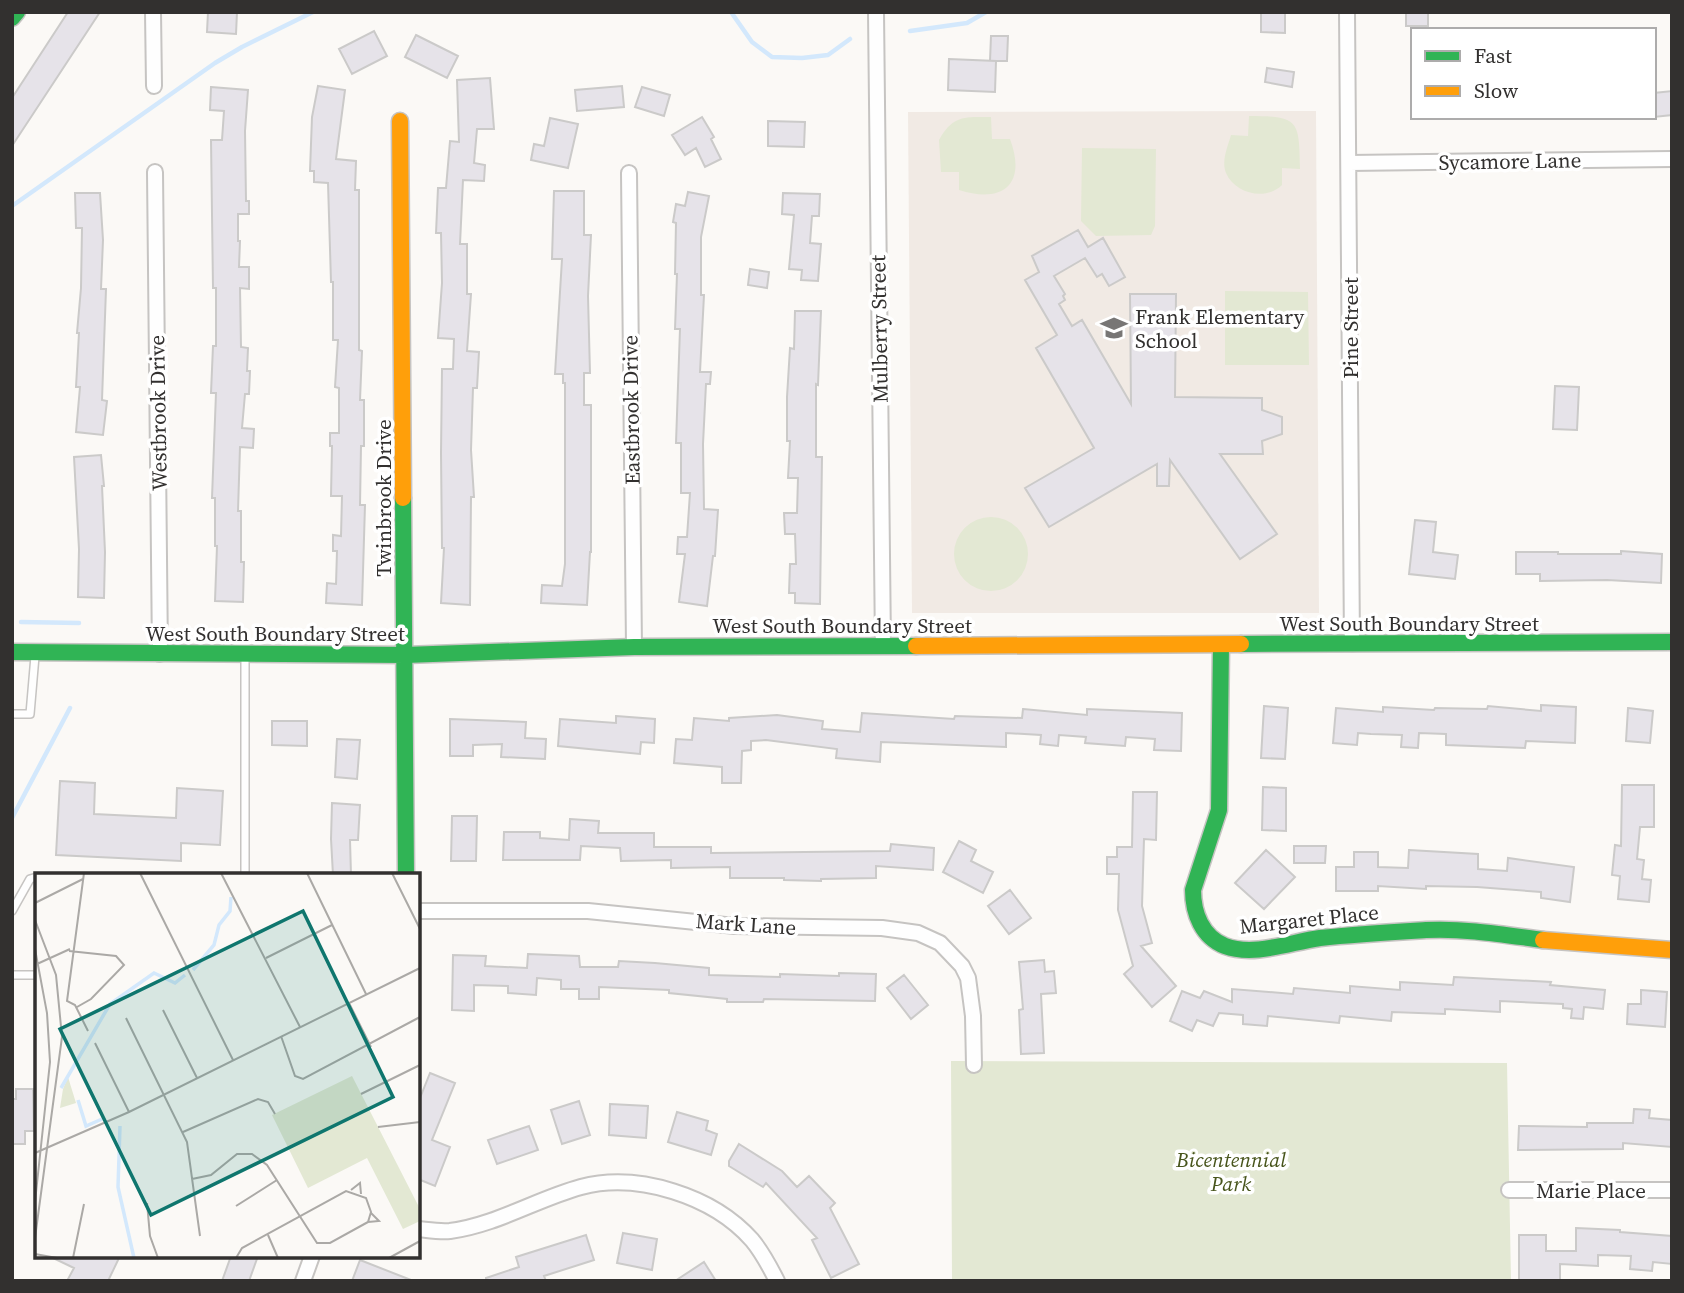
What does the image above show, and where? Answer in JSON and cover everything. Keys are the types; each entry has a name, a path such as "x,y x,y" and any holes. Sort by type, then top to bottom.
{"street":[{"path":"12,18 16,12"},
{"path":"153,12 154,86"},
{"name":"Mulberry Street","path":"876,12 883,646"},
{"name":"Pine Street","path":"1347,12 1352,644"},
{"name":"Twinbrook Drive","path":"400,121 406,873"},
{"name":"Sycamore Lane","path":"1349,163 1672,159"},
{"name":"Westbrook Drive","path":"155,172 160,654"},
{"name":"Eastbrook Drive","path":"629,173 634,647"},
{"name":"West South Boundary Street","path":"12,652 405,655 634,647 1672,642"},
{"name":"Margaret Place","path":"1221,646 1219,810 1193,890 1197,917 1202,928 1212,938 1225,946 1249,950 1322,938 1380,933 1477,932 1573,943 1672,950"},
{"name":"Mark Lane","path":"420,911 588,911 735,926 882,928 918,933 940,943 962,967 968,978 974,1065"},
{"path":"420,1229 448,1231 480,1224 583,1186 605,1183 652,1185 696,1200 734,1224 752,1240 777,1281"},
{"name":"Marie Place","path":"1509,1190 1672,1190"},
{"path":"303,1281 311,1258"}],"lane":[{"path":"12,714 30,714 36,653"},
{"path":"245,655 245,873"},
{"path":"12,911 30,879 35,878"},
{"path":"12,975 35,975"}],"shaded area":[{"name":"Frank Elementary School","path":"1316,111 1319,613 912,613 908,112"}],"green space":[{"path":"1249,116 1287,120 1297,131 1300,169 1282,168 1282,185 1268,193 1243,190 1230,180 1226,173 1224,164 1231,135 1248,136"},
{"path":"991,117 992,139 1010,139 1015,168 1013,179 999,192 975,194 959,190 959,172 941,172 939,140 949,126 960,119"},
{"path":"1082,148 1156,149 1155,226 1151,235 1096,236 1081,221"},
{"path":"1225,291 1308,292 1309,365 1225,365"},
{"path":"991,517 1012,523 1022,533 1028,554 1022,575 1012,585 991,591 970,585 960,575 954,554 960,533 970,523"},
{"name":"Bicentennial Park","path":"951,1061 1507,1063 1511,1281 952,1281"}],"building":[{"path":"68,12 100,12 12,146 12,98"},
{"path":"208,12 237,12 236,34 207,32"},
{"path":"1261,12 1285,12 1285,33 1261,32"},
{"path":"1406,12 1428,12 1428,26 1406,26"},
{"path":"374,31 387,56 352,74 339,49"},
{"path":"416,35 458,56 447,78 405,57"},
{"path":"991,36 1008,36 1007,61 990,61"},
{"path":"949,59 996,61 995,92 948,90"},
{"path":"1267,68 1294,72 1292,87 1265,82"},
{"path":"490,78 494,129 477,129 474,163 485,165 484,181 463,180 460,244 467,244 467,294 471,294 467,351 479,352 477,388 473,388 471,450 474,497 471,497 470,605 441,603 444,548 442,369 453,369 454,339 438,338 442,283 441,233 436,233 438,188 446,188 450,141 459,142 457,80"},
{"path":"318,86 345,90 336,159 356,161 355,190 359,190 359,350 362,351 360,400 364,400 360,505 365,505 362,605 326,603 327,583 336,584 337,551 333,551 333,535 341,536 342,496 331,496 330,433 339,433 339,388 335,387 338,340 333,340 328,183 314,182 314,171 310,171 312,117"},
{"path":"622,86 624,107 577,111 575,90"},
{"path":"211,87 248,90 245,131 246,201 249,201 249,214 238,214 238,241 239,267 249,267 249,289 240,288 241,347 248,348 247,371 250,371 249,394 245,394 242,428 254,429 253,448 240,447 238,511 241,511 241,562 244,562 243,602 215,601 217,546 215,498 212,498 216,393 211,393 213,346 216,346 216,288 213,288 211,140 222,140 224,111 210,110"},
{"path":"642,87 670,95 664,116 635,107"},
{"path":"1672,91 1672,115 1656,117 1656,93"},
{"path":"702,117 714,137 711,139 721,159 705,167 696,148 685,155 672,135"},
{"path":"550,118 578,124 568,168 531,160 534,144 544,146"},
{"path":"768,121 805,122 804,147 768,146"},
{"path":"554,191 584,191 584,235 591,235 588,296 590,373 584,373 584,405 591,405 591,552 587,605 541,603 542,585 562,586 565,564 565,383 563,374 555,374 562,259 552,259"},
{"path":"688,192 709,196 701,237 701,295 704,295 700,372 711,372 710,384 706,384 704,509 718,510 715,556 707,606 679,602 685,554 677,554 678,537 687,537 690,493 681,493 681,443 676,443 680,329 675,329 677,274 676,223 673,222 676,204 685,206"},
{"path":"75,193 100,193 103,240 101,289 106,289 102,400 107,401 103,435 76,432 80,387 76,387 82,228 76,228"},
{"path":"783,193 820,194 819,216 812,216 810,243 821,244 818,281 801,280 802,270 789,269 794,215 782,214"},
{"name":"Frank Elementary School","path":"1078,230 1088,247 1103,238 1125,277 1109,286 1102,274 1097,277 1085,258 1054,276 1065,294 1065,300 1059,304 1072,326 1082,320 1131,404 1130,294 1176,294 1175,397 1262,398 1262,410 1282,417 1282,434 1262,441 1263,454 1220,454 1277,534 1240,559 1170,460 1169,486 1157,486 1157,464 1049,527 1025,488 1094,448 1036,348 1057,335 1025,280 1039,272 1032,256"},
{"path":"750,269 769,272 767,288 748,285"},
{"path":"795,311 821,311 818,385 816,384 816,457 822,457 820,604 795,603 795,593 789,593 790,564 796,564 795,534 785,534 784,513 797,513 798,478 788,478 790,441 787,441 790,348 794,349"},
{"path":"1555,386 1579,387 1577,430 1553,429"},
{"path":"101,455 104,486 104,598 78,597 79,549 74,457"},
{"path":"1415,520 1436,522 1433,552 1458,555 1455,579 1409,574"},
{"path":"1621,551 1662,554 1661,583 1607,580 1540,581 1540,574 1516,574 1516,552 1621,554"},
{"path":"1541,705 1576,707 1575,743 1526,741 1525,748 1446,745 1446,734 1419,733 1418,748 1401,747 1402,735 1358,733 1357,745 1333,743 1336,708 1383,712 1383,707 1434,710 1487,709 1488,706 1541,711"},
{"path":"1264,706 1288,708 1285,759 1261,758"},
{"path":"1628,708 1653,711 1650,743 1626,741"},
{"path":"1023,709 1087,715 1087,709 1182,713 1181,751 1154,750 1155,739 1126,737 1125,746 1085,743 1086,737 1059,735 1058,746 1040,744 1041,735 1006,733 1006,747 881,742 880,762 836,758 837,749 766,740 751,741 751,750 742,751 741,783 722,783 722,767 674,763 676,739 692,740 694,718 729,721 729,718 777,715 823,721 822,729 860,732 862,713 954,719 955,716 1022,718"},
{"path":"616,716 655,719 654,743 641,742 640,754 558,746 560,719 616,723"},
{"path":"450,719 526,722 525,738 546,739 545,759 501,757 502,744 473,745 473,756 450,756"},
{"path":"272,721 307,721 307,746 272,745"},
{"path":"337,739 360,740 357,779 335,777"},
{"path":"60,781 95,783 94,814 176,818 177,788 223,791 220,845 181,843 181,861 56,855"},
{"path":"1622,785 1654,785 1654,827 1640,827 1637,859 1644,860 1642,879 1651,880 1649,902 1618,899 1620,876 1612,875 1615,845 1621,846"},
{"path":"1263,787 1286,788 1286,831 1262,830"},
{"path":"1133,792 1157,792 1156,840 1144,839 1142,906 1152,943 1141,946 1176,986 1152,1007 1124,974 1133,966 1118,910 1119,874 1107,874 1107,857 1117,857 1117,847 1132,847"},
{"path":"332,803 360,805 358,840 350,840 351,873 333,873"},
{"path":"452,816 477,816 476,861 451,861"},
{"path":"570,819 599,821 598,833 654,833 654,847 711,847 711,853 890,851 891,844 934,848 933,870 876,866 876,878 821,881 730,878 730,867 671,868 671,860 621,861 620,848 581,846 580,860 503,860 504,832 540,832 540,838 569,840"},
{"path":"959,841 976,850 971,861 993,872 983,893 943,872"},
{"path":"1294,846 1326,846 1325,863 1294,863"},
{"path":"1266,850 1295,877 1264,909 1235,883"},
{"path":"1409,850 1478,854 1478,869 1507,871 1508,858 1574,867 1570,902 1541,898 1541,892 1477,887 1426,886 1426,889 1378,886 1378,891 1336,891 1336,867 1354,867 1354,852 1378,852 1378,867 1408,868"},
{"path":"1010,890 1031,918 1009,934 988,906"},
{"path":"528,954 579,956 580,967 618,967 619,961 709,968 709,975 780,977 780,974 876,974 875,1001 764,999 763,1002 727,1002 727,999 669,993 669,990 599,987 599,999 579,999 579,989 561,989 561,980 537,978 536,995 508,993 508,986 474,985 474,1011 452,1010 453,955 486,956 485,966 527,968"},
{"path":"1044,960 1045,972 1054,971 1056,993 1041,994 1044,1053 1021,1054 1019,1010 1023,1009 1019,962"},
{"path":"904,975 928,1005 911,1019 887,988"},
{"path":"1454,977 1551,982 1550,985 1605,990 1603,1009 1584,1007 1583,1019 1571,1018 1572,1009 1563,1008 1563,1004 1500,1001 1500,1012 1445,1009 1445,1014 1392,1012 1391,1021 1340,1016 1339,1023 1268,1016 1267,1026 1243,1024 1243,1015 1219,1013 1213,1026 1197,1020 1192,1031 1170,1021 1182,991 1200,998 1204,991 1232,1002 1232,989 1293,994 1294,988 1350,993 1350,986 1400,990 1400,982 1453,985"},
{"path":"1641,990 1667,992 1665,1027 1627,1024 1628,1004 1641,1004"},
{"path":"430,1073 455,1083 432,1140 450,1147 435,1186 420,1180 420,1098"},
{"path":"16,1089 33,1089 34,1131 25,1131 25,1144 12,1144 12,1099 16,1099"},
{"path":"579,1101 590,1135 562,1144 551,1110"},
{"path":"610,1104 648,1106 646,1138 609,1135"},
{"path":"1634,1109 1650,1110 1649,1118 1672,1120 1672,1147 1623,1143 1623,1149 1518,1150 1519,1126 1587,1127 1587,1123 1633,1123"},
{"path":"677,1112 708,1121 706,1130 717,1134 711,1155 668,1142"},
{"path":"529,1126 538,1150 497,1164 488,1140"},
{"path":"739,1144 782,1171 797,1187 809,1176 835,1203 830,1208 859,1264 831,1278 812,1240 817,1238 766,1183 763,1187 729,1166"},
{"path":"1576,1228 1672,1236 1672,1264 1653,1262 1652,1271 1630,1269 1631,1256 1598,1255 1598,1266 1560,1264 1560,1281 1519,1281 1519,1235 1546,1235 1546,1251 1576,1251"},
{"path":"623,1233 657,1239 652,1270 617,1263"},
{"path":"586,1235 594,1260 544,1276 546,1281 486,1281 486,1278 519,1267 516,1257"},
{"path":"53,1258 119,1258 108,1281 67,1281 74,1268"},
{"path":"230,1258 257,1258 249,1281 222,1281"},
{"path":"360,1260 411,1280 411,1281 352,1281"},
{"path":"704,1262 716,1281 675,1281"}],"waterway":[{"path":"12,206 215,63 313,12"},
{"path":"731,12 752,42 772,57 828,55 850,39"},
{"path":"910,31 967,23 986,12"},
{"path":"21,622 79,623"},
{"path":"12,818 70,708"}],"traffic: fast":[{"path":"12,18 17,12"},
{"path":"403,498 406,873"},
{"path":"1241,644 1672,642"},
{"path":"1221,645 1219,810 1193,890 1197,915 1210,937 1225,946 1248,950 1273,948 1320,938 1426,930 1470,931 1543,940"},
{"path":"12,652 405,655 634,647 916,646"}],"traffic: slow":[{"path":"400,121 403,498"},
{"path":"916,646 1241,644"},
{"path":"1543,940 1672,950"}],"place":[{"name":"Frank Elementary School","path":"1114,328"}]}
